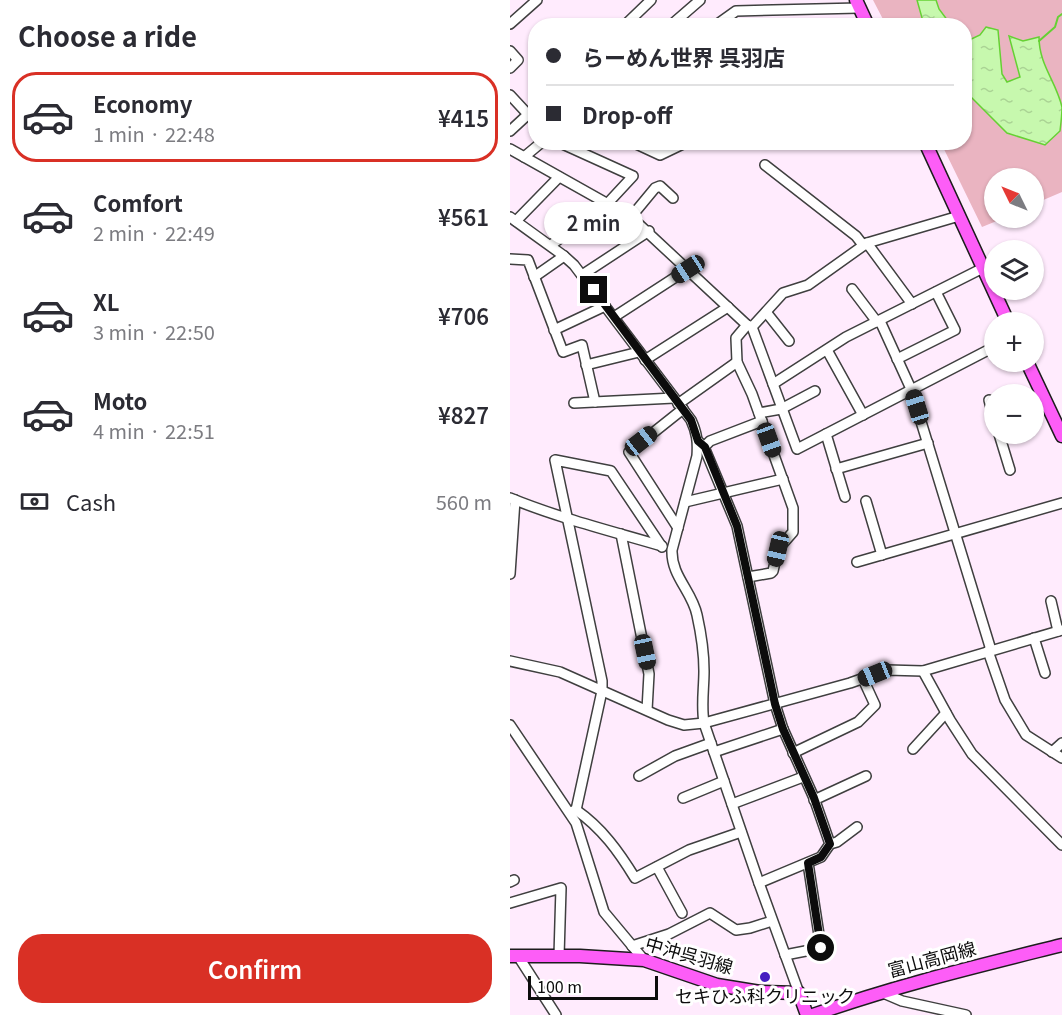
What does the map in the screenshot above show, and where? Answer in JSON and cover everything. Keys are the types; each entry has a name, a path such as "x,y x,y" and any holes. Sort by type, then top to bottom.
{"main road":[{"path":"858,4 864,18"},
{"path":"929,150 1003,312"},
{"path":"1032,372 1062,436"},
{"name":"富山高岡線","path":"813,1015 881,992 1062,945"},
{"name":"中沖呉羽線","path":"514,956 644,960 717,985 760,992 799,993"},
{"path":"799,993 807,1015"}],"street":[{"path":"510,24 537,0"},
{"path":"632,18 651,0"},
{"path":"680,18 700,0"},
{"path":"751,0 755,11"},
{"path":"726,18 736,11 858,4"},
{"path":"510,51 518,60 510,68"},
{"path":"510,95 528,114 510,131"},
{"path":"510,149 631,216 750,326 797,449 984,352"},
{"path":"524,158 533,150"},
{"path":"551,245 607,204 633,177 575,150"},
{"path":"649,150 660,155 670,150"},
{"path":"765,165 865,244 912,304"},
{"path":"559,177 513,219 551,245 582,275 691,420 737,526 775,704 830,844"},
{"path":"631,216 655,188 660,186 673,198"},
{"path":"748,577 771,573 778,549 793,532 793,508 737,362 736,338 766,312 783,293 808,285 865,244 959,216"},
{"path":"582,275 649,231"},
{"path":"534,277 564,256"},
{"path":"510,259 528,260 563,352 582,345 595,402"},
{"path":"773,384 878,321 983,268"},
{"path":"614,317 688,269"},
{"path":"852,289 878,321 911,389 1001,691 1026,735 1062,758"},
{"path":"897,359 955,330 936,292"},
{"path":"554,330 605,306"},
{"path":"586,365 642,356 728,307"},
{"path":"766,312 789,341"},
{"path":"827,350 863,415"},
{"path":"678,528 629,452 678,404 737,362"},
{"path":"701,444 782,409 815,391"},
{"path":"574,403 678,404"},
{"path":"826,434 845,497"},
{"path":"836,469 928,443"},
{"path":"701,444 672,550 674,570 693,600 697,614 704,670 704,723 799,993"},
{"path":"1002,444 1010,470"},
{"path":"572,811 602,691 602,681 555,460 611,471 662,546"},
{"path":"684,502 783,479"},
{"path":"510,574 513,499 567,519 672,550"},
{"path":"866,501 882,555"},
{"path":"857,562 1062,503"},
{"path":"621,534 650,674 647,710"},
{"path":"510,661 560,672 684,725 704,723 863,679 887,670 923,671 1060,631 1051,601"},
{"path":"1034,638 1045,673"},
{"path":"923,671 972,754 1062,845"},
{"path":"793,753 858,722 875,705 863,679"},
{"path":"913,749 946,713"},
{"path":"510,725 572,811 604,912 644,960"},
{"path":"714,752 783,729"},
{"path":"639,776 675,756 711,742"},
{"path":"1052,752 1062,743"},
{"path":"814,800 866,776"},
{"path":"732,804 803,777"},
{"path":"683,798 724,781"},
{"path":"572,811 603,832 635,878 689,850 741,832"},
{"path":"759,882 821,857 830,844 837,842 857,827"},
{"path":"785,955 821,948 808,863"},
{"path":"657,867 682,913"},
{"path":"510,903 561,888 559,956"},
{"path":"632,946 669,934 710,913 736,930 772,921"},
{"path":"514,956 556,1015"},
{"path":"881,992 902,1001 966,1015"}],"shaded area":[{"path":"873,0 1062,0 1062,192 1044,200 1044,168 984,168 984,226 982,227 944,150 972,150 972,18 882,18"}],"water":[{"path":"917,0 936,0 946,18 922,18"},
{"path":"986,27 998,30 1002,74 1007,82 1020,77 1009,36 1023,41 1039,37 1042,56 1062,107 1060,131 1045,145 1007,133 972,98 972,39 980,35"}],"waterway":[{"path":"1039,41 1055,27 1058,17 1062,14"}],"place":[{"name":"セキひふ科クリニック","path":"765,977"}],"route":[{"path":"594,290 691,420 698,441 705,447 734,516 775,704 783,729 814,798 830,844 821,857 808,863 821,948"}]}
